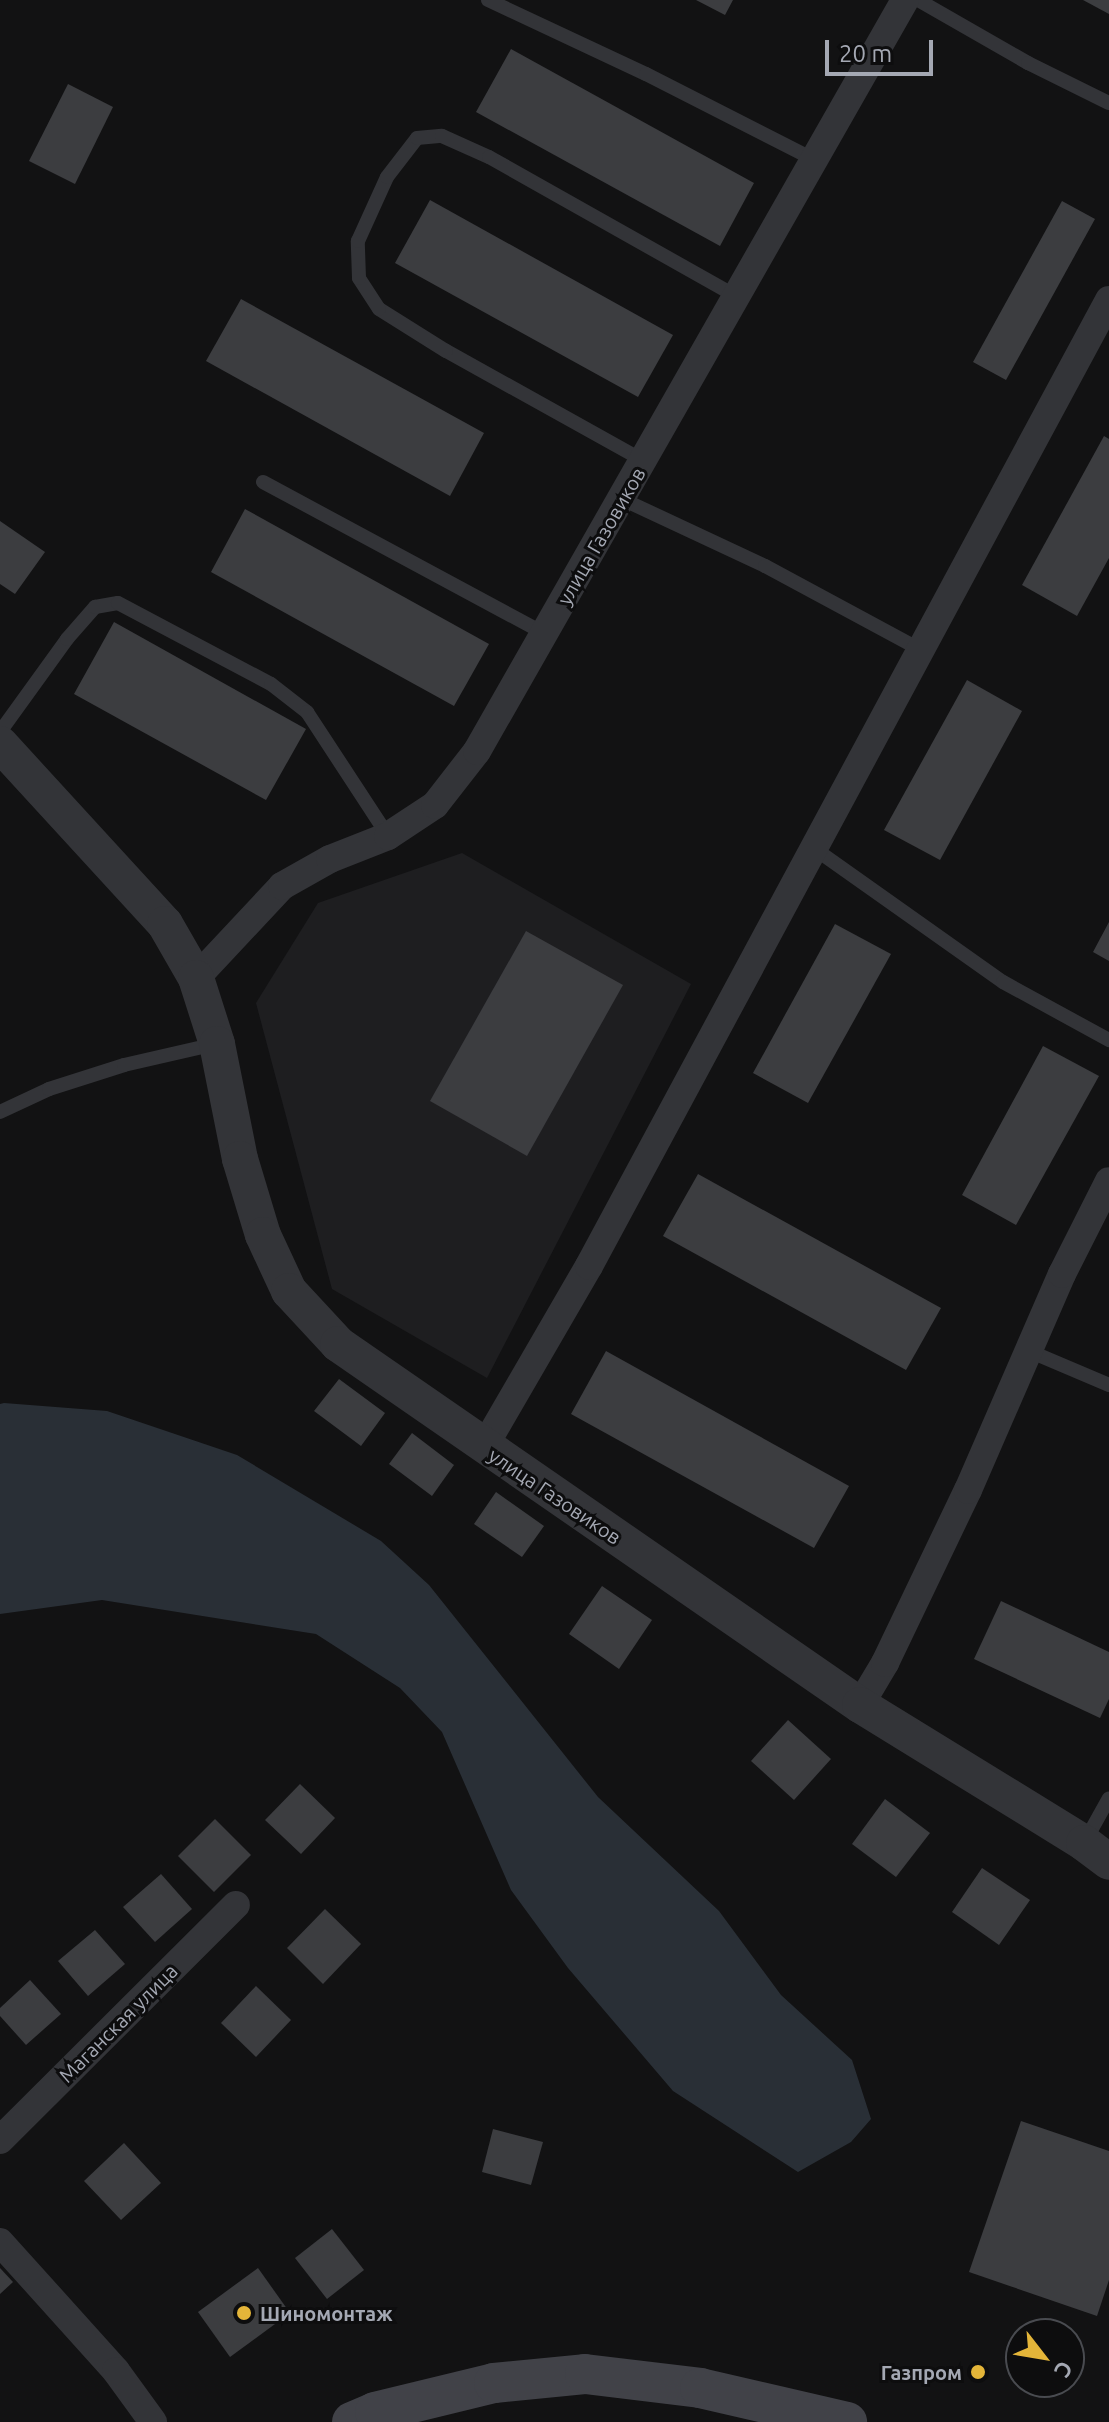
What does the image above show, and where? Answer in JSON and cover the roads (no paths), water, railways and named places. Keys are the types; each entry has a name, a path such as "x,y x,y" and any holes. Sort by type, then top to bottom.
{"main road":[{"path":"352,2422 375,2412 494,2383 585,2374 700,2388 847,2422"}],"street":[{"name":"улица Газовиков","path":"196,978 282,886 330,859 388,836 435,805 477,751 905,0"},
{"path":"484,1447 541,1353 923,651 1109,300"},
{"name":"улица Газовиков","path":"0,744 165,924 196,978 217,1044 240,1159 263,1235 289,1291 338,1344 860,1705 1096,1853"},
{"path":"860,1705 885,1663 968,1490 1109,1181"},
{"name":"Маганская улица","path":"0,2140 236,1905"},
{"path":"0,2242 116,2371 153,2422"}],"lane":[{"path":"488,0 646,74 815,160"},
{"path":"918,0 1028,63 1109,103"},
{"path":"644,461 446,351 379,309 359,278 358,241 387,177 417,138 442,136 489,157 737,297"},
{"path":"263,482 545,634"},
{"path":"622,499 765,566 923,651"},
{"path":"0,732 67,639 95,607 118,603 271,684 307,712 388,836"},
{"path":"815,849 1003,982 1109,1040"},
{"path":"0,1112 49,1089 94,1074 217,1044"},
{"path":"1029,1351 1109,1385"},
{"path":"1096,1853 1109,1798"}],"place":[{"name":"Шиномонтаж","path":"244,2313"},
{"name":"Газпром","path":"978,2372"}]}
